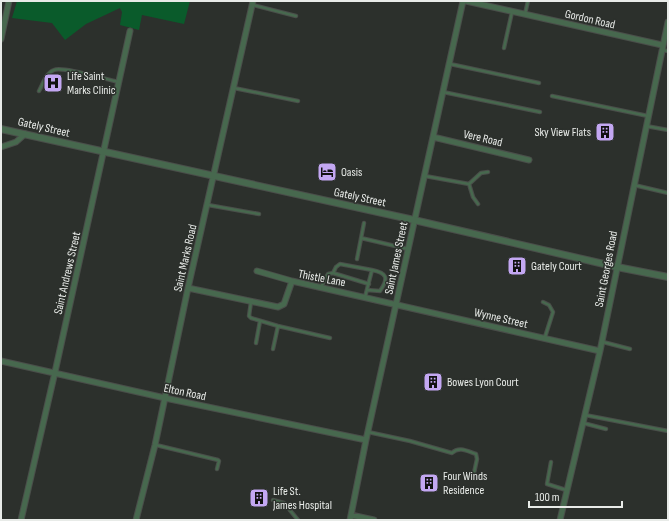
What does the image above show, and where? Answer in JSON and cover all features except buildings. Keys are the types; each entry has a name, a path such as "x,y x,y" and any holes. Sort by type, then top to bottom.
{"street":[{"path":"1,39 9,1"},
{"name":"Saint James Street","path":"351,518 366,440 463,1"},
{"name":"Gordon Road","path":"466,1 662,48"},
{"name":"Saint Marks Road","path":"136,520 155,445 188,288 252,3"},
{"name":"Saint Georges Road","path":"560,520 602,342 668,22"},
{"name":"Saint Andrews Street","path":"20,520 55,372 130,30"},
{"name":"Gately Street","path":"1,129 414,220 668,278"},
{"path":"1,147 16,142 24,134"},
{"name":"Vere Road","path":"433,137 529,160"},
{"path":"257,271 292,281"},
{"name":"Thistle Lane","path":"188,288 278,307 284,304 287,300 292,281 397,304"},
{"name":"Wynne Street","path":"397,304 600,351"},
{"name":"Elton Road","path":"1,361 165,398 366,440"},
{"path":"351,518 374,520"}],"lane":[{"path":"525,14 528,1"},
{"path":"252,3 296,16"},
{"path":"504,48 512,11"},
{"path":"662,48 668,51"},
{"path":"450,64 539,83"},
{"path":"40,91 47,76 53,70 57,69 82,73 119,82"},
{"path":"234,88 298,101"},
{"path":"443,92 540,112"},
{"path":"552,96 648,116"},
{"path":"646,126 668,130"},
{"path":"469,184 481,173 488,172"},
{"path":"424,176 469,184"},
{"path":"469,184 473,197 478,204"},
{"path":"634,185 668,192"},
{"path":"207,204 259,214"},
{"path":"357,259 364,223"},
{"path":"361,238 408,249"},
{"path":"333,274 336,267 340,264 381,272 384,274 386,277 380,291 367,290"},
{"path":"365,297 372,270"},
{"path":"321,287 328,274 369,284"},
{"path":"251,301 249,316 278,326 330,338"},
{"path":"543,302 549,305 553,312 544,338"},
{"path":"256,343 260,321"},
{"path":"273,348 278,326"},
{"path":"602,342 630,349"},
{"path":"584,415 668,431"},
{"path":"582,423 606,429"},
{"path":"368,432 410,441 452,453 456,449 459,449 476,454 477,459 474,473"},
{"path":"155,445 218,460 219,462 217,469"},
{"path":"551,462 547,484 567,490"},
{"path":"273,500 284,503 298,520"}],"green space":[{"path":"17,1 190,1 184,24 142,15 139,30 120,25 122,12 120,8 86,24 65,40 52,23 12,18"}],"place":[{"name":"Life Saint Marks Clinic","path":"53,83"},
{"name":"Sky View Flats","path":"605,132"},
{"name":"Oasis","path":"327,172"},
{"name":"Gately Court","path":"517,266"},
{"name":"Bowes Lyon Court","path":"433,382"},
{"name":"Four Winds Residence","path":"429,483"},
{"name":"Life St. James Hospital","path":"259,498"}]}
